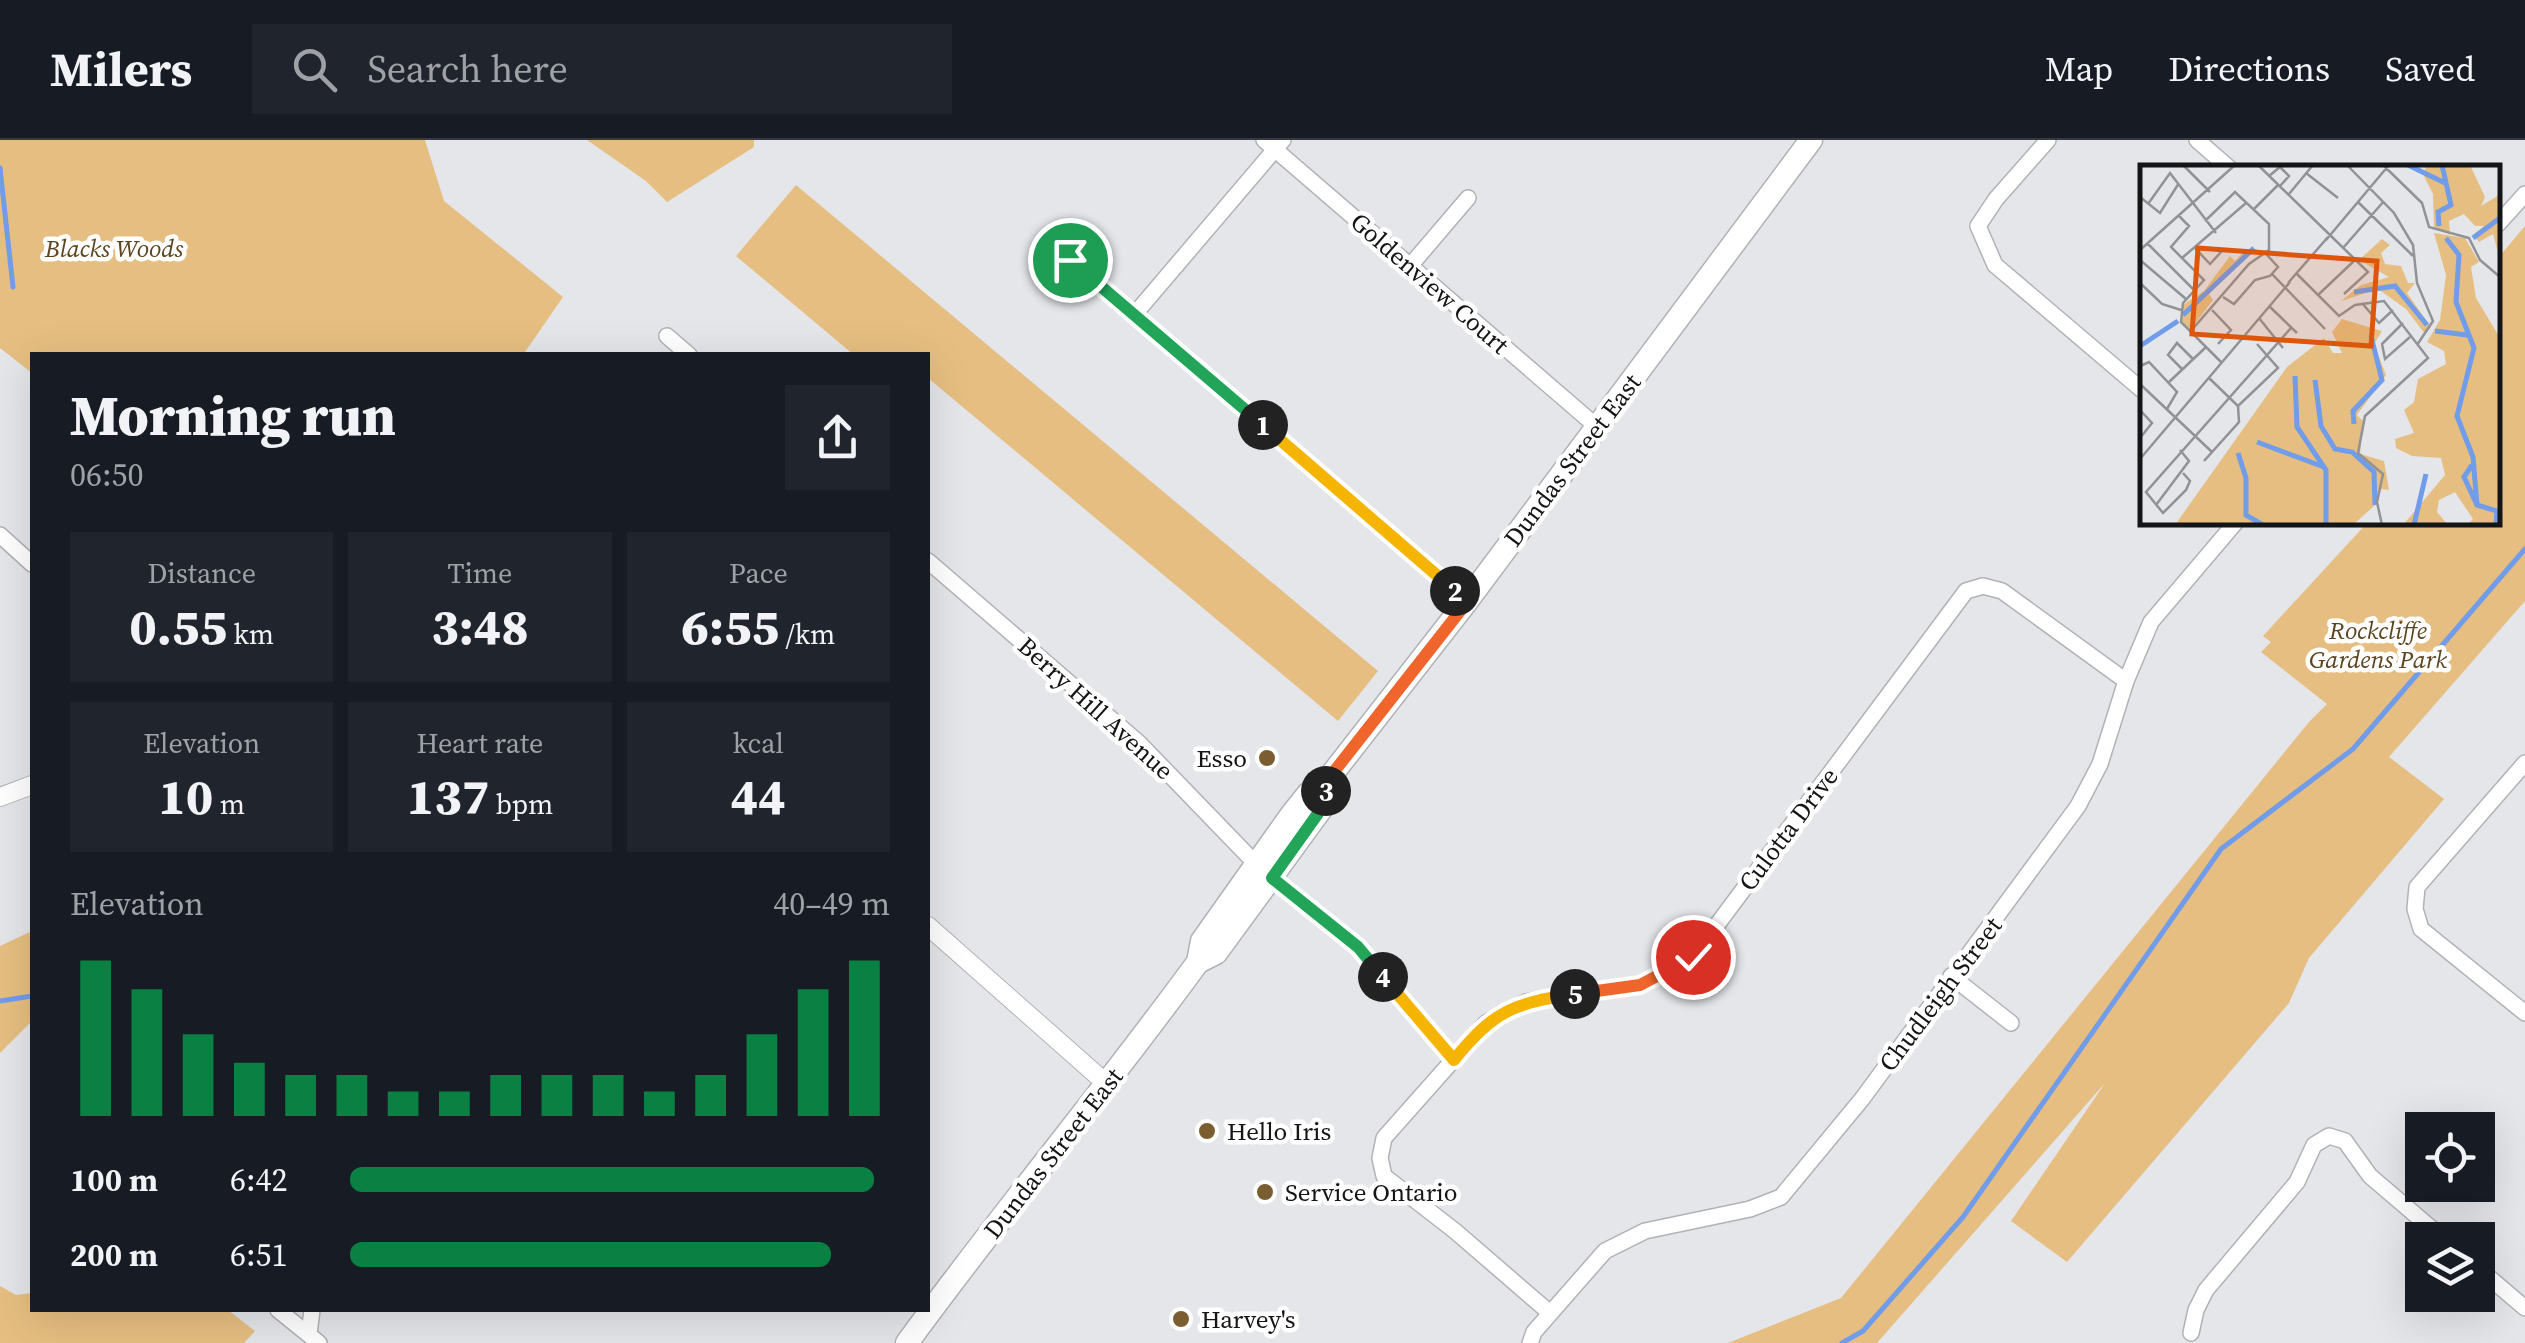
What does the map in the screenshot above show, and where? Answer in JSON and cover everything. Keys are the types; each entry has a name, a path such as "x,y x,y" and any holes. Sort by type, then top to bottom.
{"main road":[{"name":"Dundas Street East","path":"907,1343 1108,1085 1198,962 1216,953 1264,871 1324,805 1329,778 1468,601 1811,140"}],"street":[{"path":"2048,140 1978,226 1995,265 2140,388"},
{"path":"2197,140 2225,165"},
{"name":"Goldenview Court","path":"1274,143 1596,426"},
{"path":"1134,314 1274,143"},
{"path":"2500,222 2525,194"},
{"path":"1410,266 1468,198"},
{"path":"1044,244 1070,260 1468,601"},
{"path":"667,336 686,352"},
{"name":"Chudleigh Street","path":"1530,1343 1550,1313 1605,1252 1645,1231 1750,1209 1781,1197 1862,1098 2078,806 2100,764 2126,682 2151,622 2233,525"},
{"path":"0,536 30,562"},
{"name":"Berry Hill Avenue","path":"930,563 1139,743 1264,871 1358,947 1454,1060"},
{"name":"Culotta Drive","path":"1550,1313 1456,1231 1384,1176 1380,1158 1384,1138 1486,1023 1526,1002 1640,985 1693,957 1966,591 1984,586 2002,591 2126,682"},
{"path":"2525,762 2417,887 2415,909 2420,929 2525,1014"},
{"path":"0,797 30,786"},
{"path":"930,928 1108,1085"},
{"path":"1950,976 2011,1023"},
{"path":"2191,1333 2206,1290 2297,1182 2314,1145 2324,1137 2345,1140 2370,1176 2424,1222"},
{"path":"2495,1282 2525,1308"},
{"path":"281,1312 314,1338"},
{"path":"312,1312 314,1338"}],"green space":[{"name":"Blacks Woods","path":"0,140 425,140 444,201 563,297 525,352 30,352 30,371 0,348"},
{"path":"587,140 754,140 754,147 667,202 646,181"},
{"path":"796,185 1378,671 1338,721 930,380 930,352 850,352 736,256"},
{"name":"Rockcliffe Gardens Park","path":"2525,226 2525,601 2389,757 2444,799 2309,958 2289,1003 2067,1262 2011,1221 2105,1083 1877,1343 1728,1343 1841,1298 2327,704 2261,652 2271,642 2263,636 2365,525 2500,525 2500,256"},
{"path":"30,932 30,1023 0,1053 0,946"},
{"path":"0,1286 16,1295 30,1293 30,1312 231,1312 255,1331 244,1343 0,1343"}],"waterway":[{"path":"0,168 13,287"},
{"path":"1842,1343 1863,1331 1963,1217 2221,849 2353,749 2525,549"},
{"path":"0,1001 30,996"}],"place":[{"name":"Esso","path":"1267,758"},
{"name":"Hello Iris","path":"1207,1131"},
{"name":"Service Ontario","path":"1265,1192"},
{"name":"Harvey's","path":"1181,1319"}],"route":[{"path":"1070,260 1468,601 1329,778 1324,805 1272,878 1358,947 1454,1060 1486,1023 1526,1002 1640,985 1693,957"}]}
